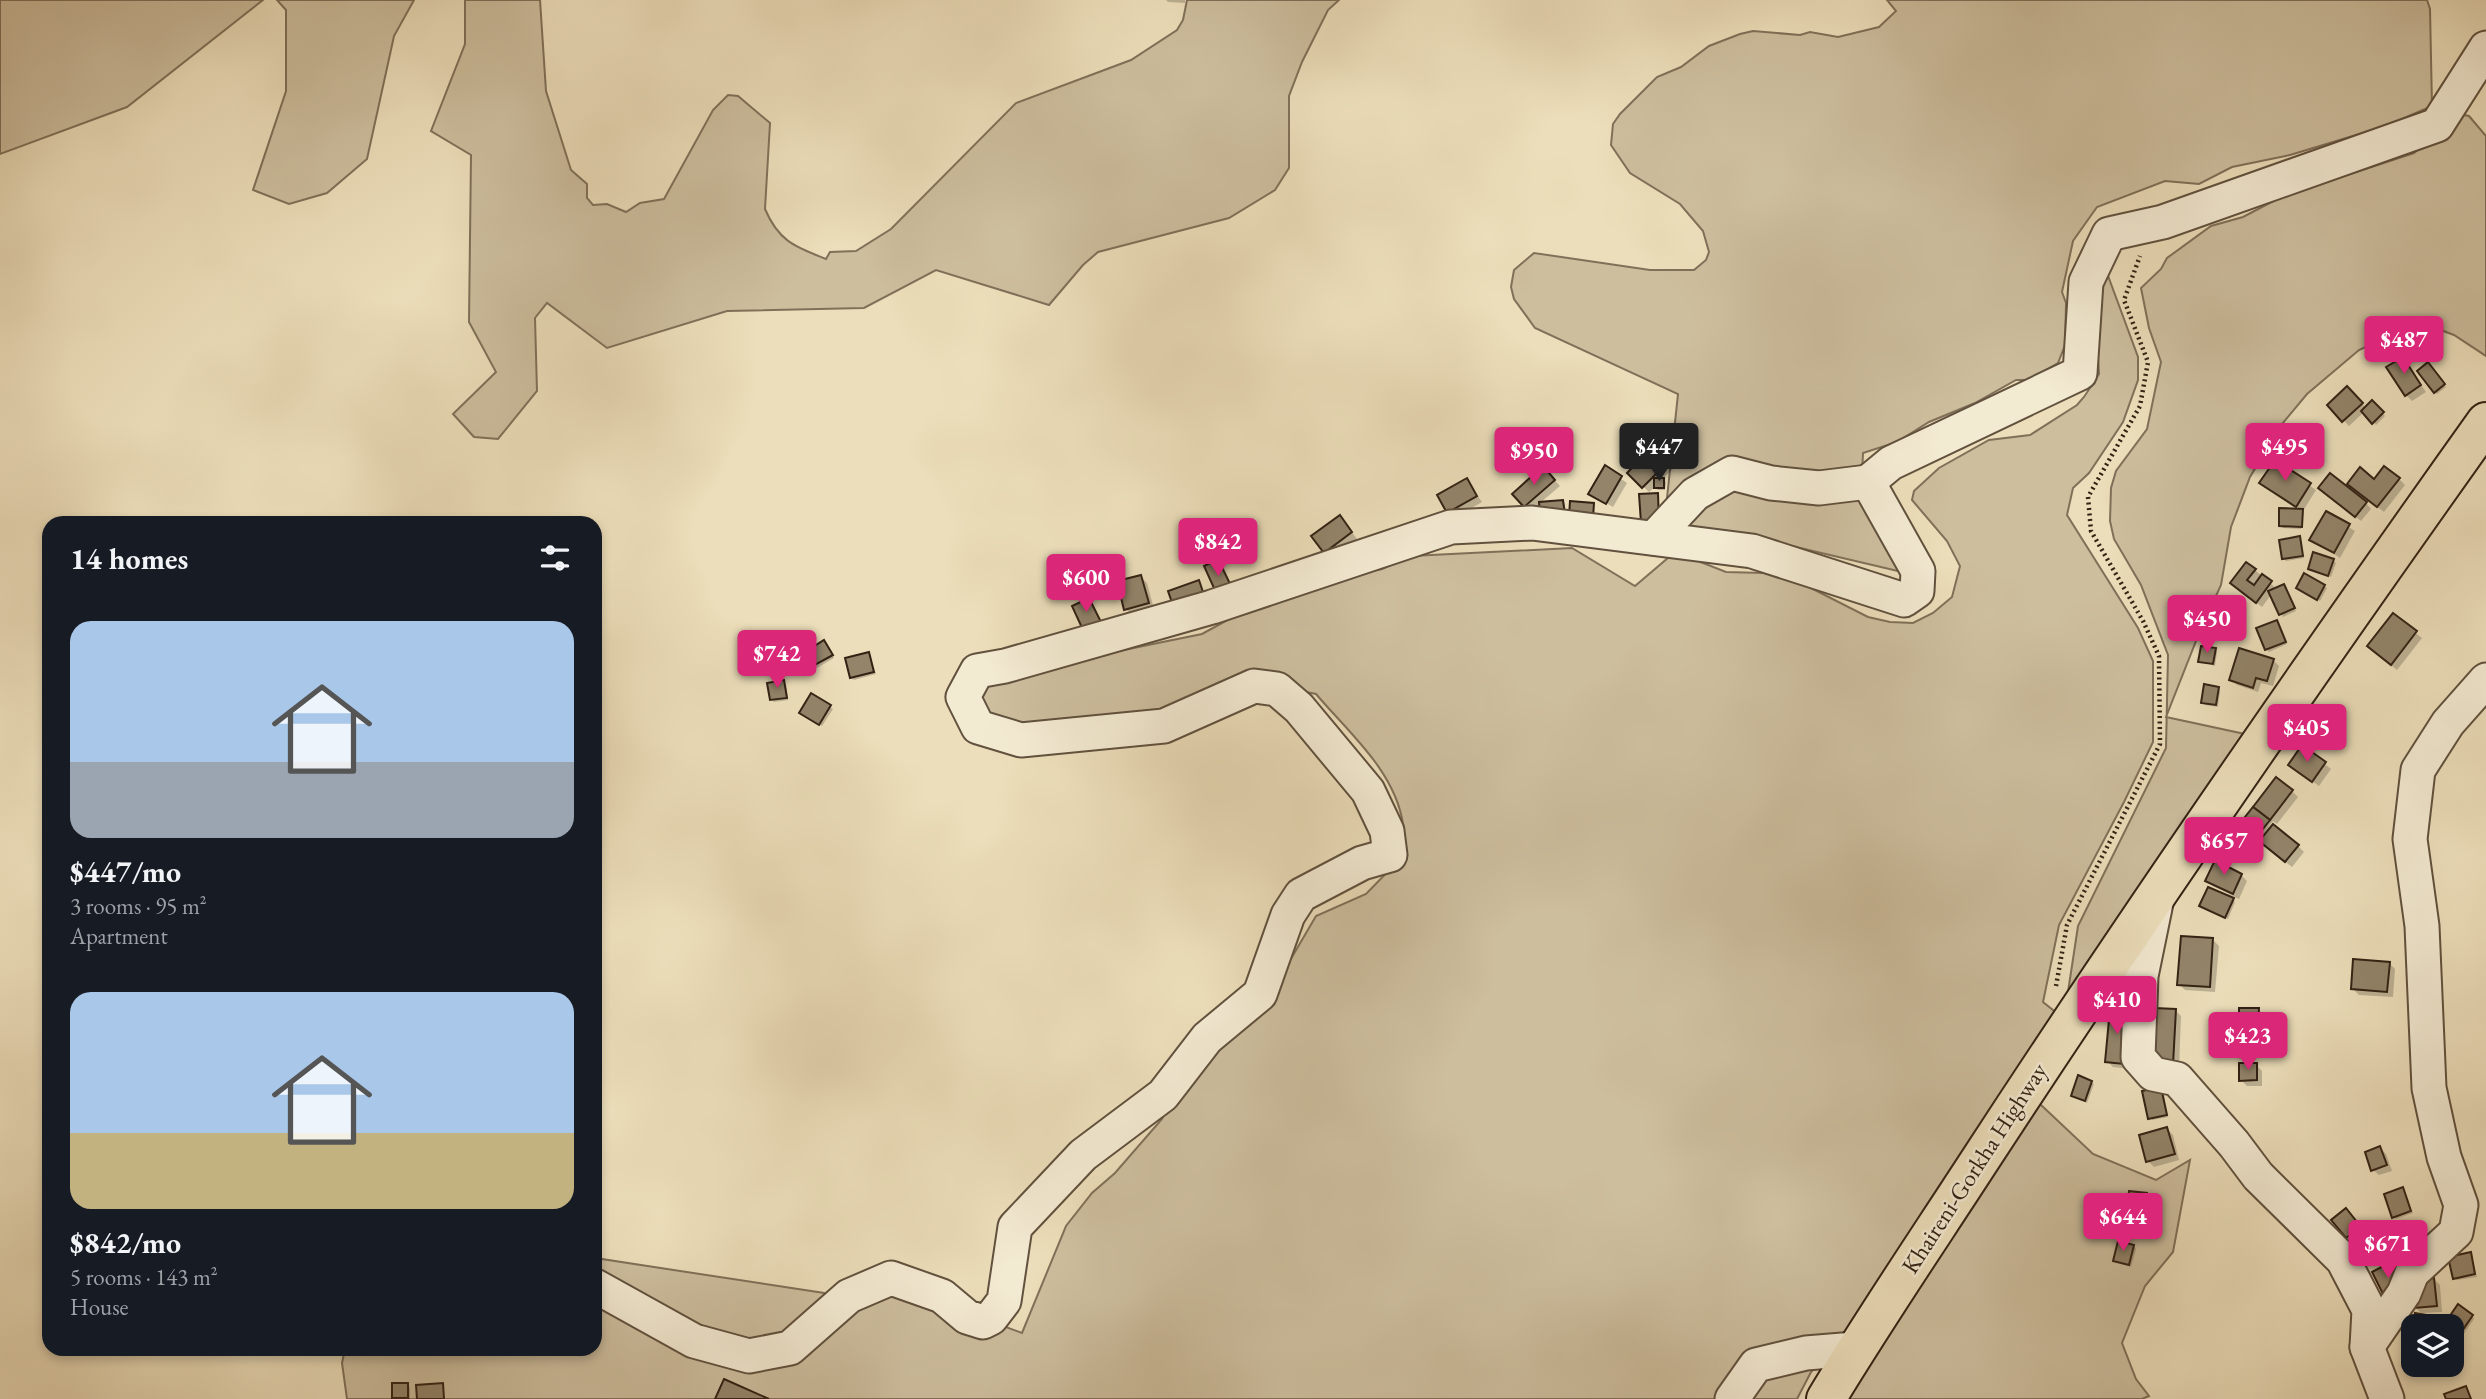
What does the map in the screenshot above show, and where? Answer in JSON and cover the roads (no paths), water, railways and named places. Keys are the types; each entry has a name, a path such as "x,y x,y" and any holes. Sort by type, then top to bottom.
{"main road":[{"name":"Khaireni-Gorkha Highway","path":"1826,1399 1855,1349 2158,889 2486,422"}],"street":[{"path":"1654,538 1695,494 1732,473 1771,483 1819,488 1868,482 1891,463 2080,373 2086,282 2109,234 2163,222 2437,125 2486,48"},
{"path":"602,1290 694,1341 749,1356 790,1348 849,1296 891,1278 942,1296 967,1317 984,1322 991,1318 1004,1301 1015,1227 1083,1155 1163,1095 1207,1038 1260,994 1288,915 1301,895 1362,863 1390,855 1387,831 1367,791 1299,708 1277,689 1254,686 1164,726 1021,740 978,727 963,697 977,671 1005,666 1212,607 1451,527 1532,523 1752,551 1904,600 1917,591 1918,571 1868,482"},
{"path":"2367,1347 2403,1293 2412,1273 2456,1232 2461,1205 2444,1157 2428,1088 2422,926 2410,839 2418,770 2448,723 2486,680"},
{"path":"2158,889 2141,976 2138,1057 2153,1074 2177,1079 2258,1176 2343,1260 2369,1310 2367,1347 2387,1399"},
{"path":"1732,1399 1756,1365 1806,1353 1855,1349"}]}
